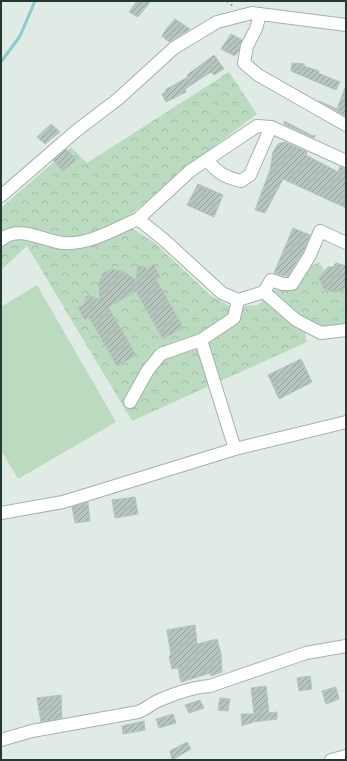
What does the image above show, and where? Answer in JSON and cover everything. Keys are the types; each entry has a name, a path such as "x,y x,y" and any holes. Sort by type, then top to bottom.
{"street":[{"path":"1,196 76,131 118,100 174,48 217,22 252,12 346,25"},
{"path":"260,14 256,29 247,46 244,63 258,75 346,125"},
{"path":"1,240 4,237 19,233 63,243 85,242 138,218 190,172 256,126 272,127 346,161"},
{"path":"207,160 217,171 228,178 240,181 250,175 272,127"},
{"path":"138,218 222,293 238,300 264,292 271,280 283,284 292,284 310,255 320,231 345,248"},
{"path":"264,292 296,320 321,333 346,330"},
{"path":"130,402 148,370 161,354 201,340 234,318 238,300"},
{"path":"201,340 235,449"},
{"path":"1,513 63,502 235,449 346,422"},
{"path":"1,740 32,731 138,712 146,709 159,700 196,687 210,686 306,653 346,646"},
{"path":"331,760 346,756"}],"green space":[{"path":"229,72 257,114 196,160 121,221 156,244 210,295 231,307 258,305 274,290 294,289 307,268 319,262 331,281 346,285 346,326 341,331 303,325 307,342 132,421 27,246 1,270 1,208 71,147 87,163"},
{"path":"37,285 116,422 18,479 1,450 1,307"}],"building":[{"path":"137,1 151,1 138,17 129,12"},
{"path":"175,19 190,29 169,42 162,36"},
{"path":"231,34 242,40 239,50 235,56 221,49"},
{"path":"214,55 224,69 214,75 211,72 185,89 186,92 166,102 162,94 166,92 165,90 188,77 187,75"},
{"path":"292,63 304,64 304,66 319,71 318,73 340,82 336,90 291,71"},
{"path":"345,88 346,116 319,101 337,109"},
{"path":"284,121 313,136 316,135 314,138 284,124"},
{"path":"51,124 60,132 45,144 37,137"},
{"path":"285,142 307,152 306,155 338,172 340,167 346,168 346,208 283,179 265,213 255,210 270,170 273,152 278,144"},
{"path":"66,149 76,160 63,171 53,160"},
{"path":"198,184 223,195 214,217 187,205"},
{"path":"293,228 310,235 303,252 288,276 274,273"},
{"path":"336,263 346,266 346,285 342,291 332,292 323,288 319,278 328,267 333,267"},
{"path":"154,265 160,277 156,280 183,327 163,339 136,291 108,307 136,355 117,366 89,317 85,320 78,308 85,304 85,299 88,295 100,300 99,283 103,274 107,271 112,269 121,271 136,280 138,267 142,266 148,269"},
{"path":"301,359 312,382 279,399 268,375"},
{"path":"135,497 138,514 115,518 112,500"},
{"path":"88,502 90,521 75,523 72,507"},
{"path":"195,625 197,644 217,639 221,654 222,672 211,676 210,673 181,682 178,668 172,669 169,656 171,656 167,630"},
{"path":"310,676 312,689 299,691 297,678"},
{"path":"266,686 269,713 277,712 277,719 253,722 242,726 241,714 254,714 251,688"},
{"path":"336,687 339,699 326,704 322,691"},
{"path":"61,695 62,718 41,722 37,698"},
{"path":"220,698 230,699 228,711 218,710"},
{"path":"200,700 204,708 189,713 185,705"},
{"path":"173,714 176,723 159,728 156,719"},
{"path":"144,721 145,730 123,734 122,726"},
{"path":"187,742 191,749 172,760 170,751"}],"waterway":[{"path":"1,62 20,36 35,1"}]}
